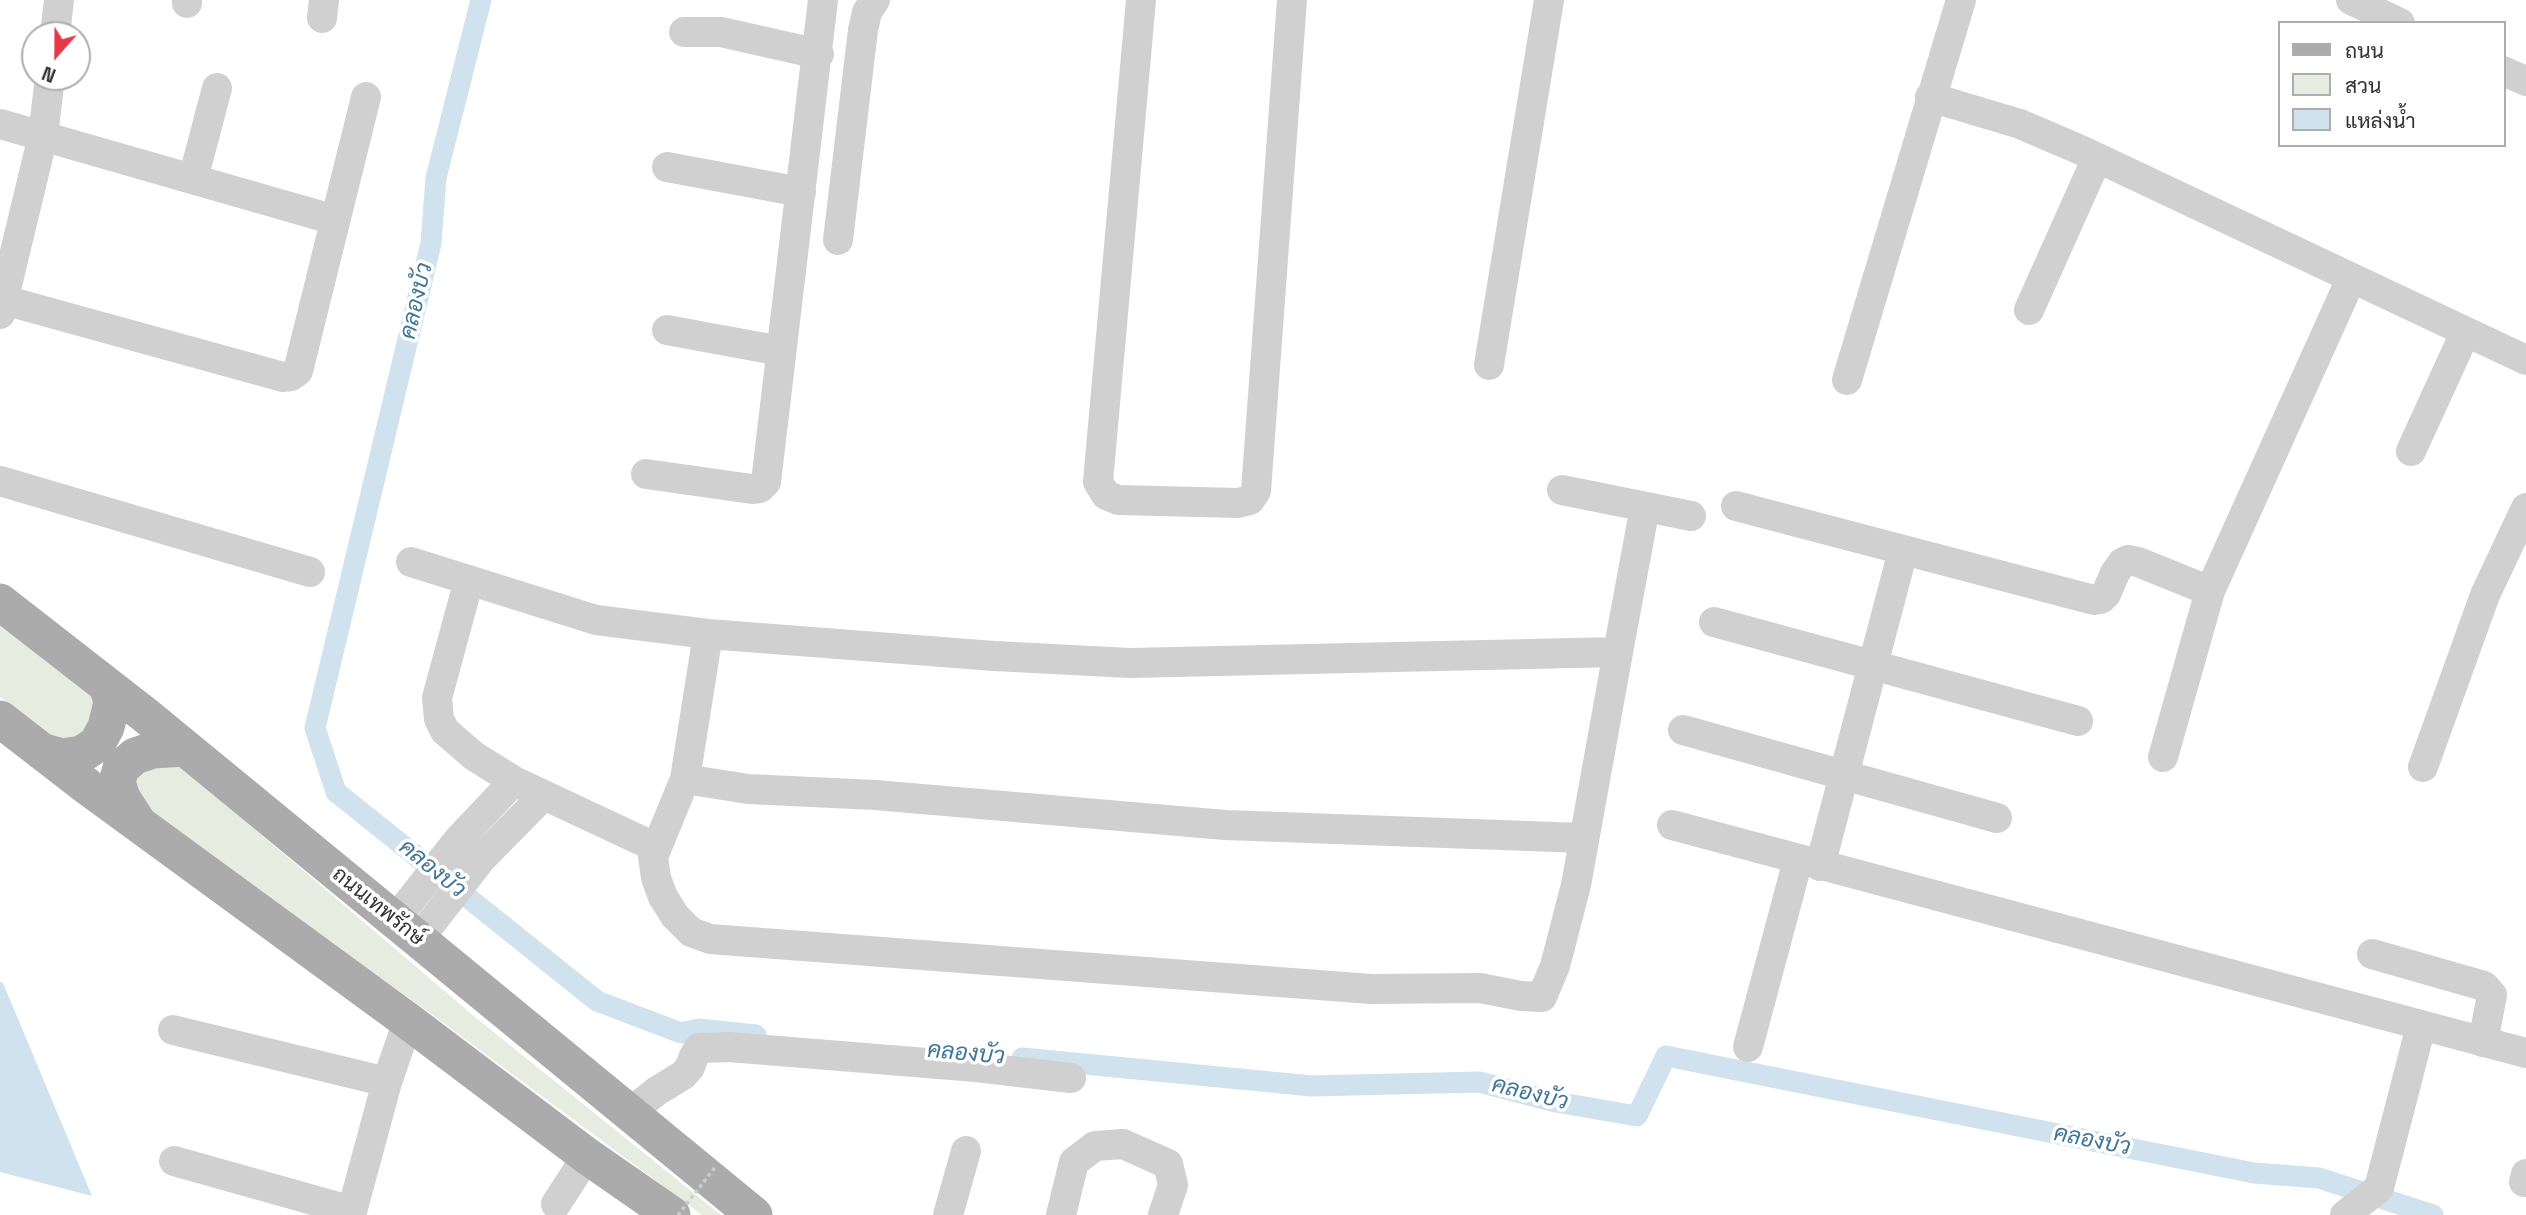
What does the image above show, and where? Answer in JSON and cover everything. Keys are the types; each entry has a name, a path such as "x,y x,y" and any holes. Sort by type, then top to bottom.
{"main road":[{"name":"ถนนเทพรักษ์","path":"0,603 185,748 754,1215"},
{"path":"41,751 62,757 82,754 97,744 106,727 112,703 108,687"},
{"path":"0,719 587,1156 672,1215"},
{"path":"139,824 122,798 117,782 121,768 135,756 153,750 185,748"}],"street":[{"path":"57,21 59,0"},
{"path":"646,474 752,489 760,488 766,482 824,0"},
{"path":"838,240 863,30 867,12 874,0"},
{"path":"1141,0 1098,482 1105,495 1118,500 1238,503 1251,500 1256,491 1292,0"},
{"path":"1489,365 1549,0"},
{"path":"1847,380 1930,97 1962,0"},
{"path":"2351,0 2396,21"},
{"path":"684,32 721,32 819,54"},
{"path":"2505,72 2526,81"},
{"path":"192,179 217,88"},
{"path":"48,91 43,136 1,305 283,377 298,371 366,97"},
{"path":"1930,97 2020,124 2526,360"},
{"path":"0,124 335,220"},
{"path":"2029,310 2097,158"},
{"path":"667,167 801,192"},
{"path":"2163,757 2210,591 2351,279"},
{"path":"667,330 781,351"},
{"path":"2411,451 2465,333"},
{"path":"0,481 310,572"},
{"path":"1562,490 1691,516"},
{"path":"1737,506 2094,600 2101,599 2106,594 2115,573 2122,563 2128,560 2210,591"},
{"path":"708,634 685,779 653,858 656,878 669,906 691,932 710,939 1371,989 1480,988 1542,997 1555,966 1576,885 1645,507"},
{"path":"2423,767 2485,595 2526,508"},
{"path":"1748,1047 1809,863 1844,776 1903,551"},
{"path":"411,562 596,620 708,634 994,656 1130,663 1618,652"},
{"path":"469,580 437,698 436,709 445,731 474,756 514,781 657,848"},
{"path":"1714,622 2078,721"},
{"path":"1683,730 1997,818"},
{"path":"685,779 748,789 875,795 1225,825 1583,838"},
{"path":"406,930 444,907 470,849 514,781"},
{"path":"406,930 420,889 543,796"},
{"path":"1672,825 2526,1053"},
{"path":"2372,954 2484,986 2492,995 2483,1042"},
{"path":"174,1161 351,1213 387,1082 408,1021"},
{"path":"2345,1215 2379,1188 2421,1026"},
{"path":"173,1030 387,1082"},
{"path":"629,1113 657,1091 683,1076 690,1068 699,1048 729,1047 976,1067 1070,1078"},
{"path":"1061,1215 1074,1162 1095,1146 1123,1144 1168,1164 1172,1185 1163,1215"},
{"path":"948,1215 966,1150"},
{"path":"556,1204 587,1156"}],"path":[{"path":"678,1215 716,1166"}],"green space":[{"path":"0,623 98,698 85,742 58,742 0,697"},
{"path":"171,760 475,1017 721,1215 702,1215 430,1013 140,807 131,775"}],"water":[{"path":"0,982 3,983 92,1196 0,1172"}],"waterway":[{"name":"คลองบัว","path":"481,0 436,178 431,243 315,728 336,792 597,1001 681,1033 699,1029 756,1035"},
{"name":"คลองบัว","path":"1022,1058 1312,1086 1479,1082 1556,1102 1637,1116 1666,1056 2254,1173 2319,1178 2433,1215"}]}
